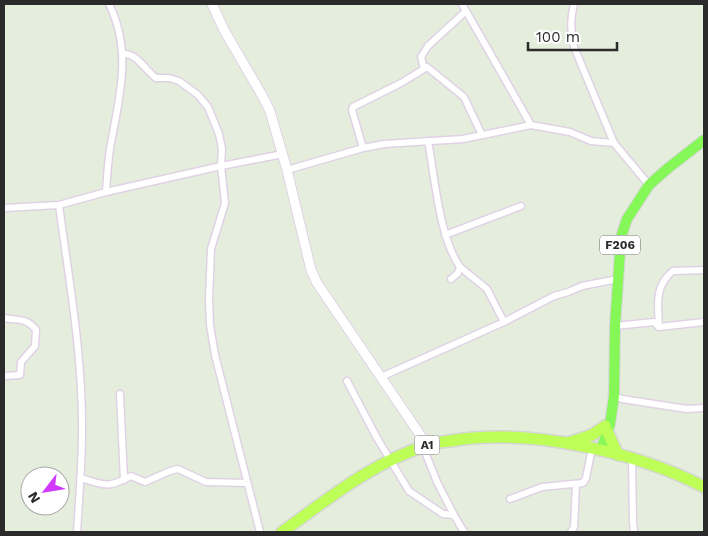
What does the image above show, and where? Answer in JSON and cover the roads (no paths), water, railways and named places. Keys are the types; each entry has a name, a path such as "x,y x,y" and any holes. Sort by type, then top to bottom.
{"highway":[{"path":"565,444 606,429 618,455"},
{"name":"A1","path":"282,532 353,481 390,460 425,446 485,436 543,440 596,449 655,465 704,487"}],"main road":[{"name":"F206","path":"596,449 606,429 613,391 621,237 628,219 649,185 704,140"}],"street":[{"path":"106,192 111,143 122,89 122,54 115,15 109,4"},
{"path":"212,4 224,30 270,111 288,170 311,270 317,283 425,446 437,482 464,532"},
{"path":"462,4 531,125"},
{"path":"574,4 570,18 570,32 574,47 614,143 649,185"},
{"path":"424,68 421,57 428,46 466,11"},
{"path":"122,54 127,53 134,56 156,78 169,78 186,85 204,101 219,134 225,203 211,248 210,325 215,355 260,532"},
{"path":"363,148 353,108 427,67 464,97 482,135"},
{"path":"288,170 363,148 384,144 463,139 531,125 570,132 591,141 614,143"},
{"path":"428,141 445,235 455,259 460,267 486,289 504,322"},
{"path":"4,208 59,205 106,192 282,154"},
{"path":"59,205 80,384 82,432 77,532"},
{"path":"445,235 521,206"},
{"path":"450,278 458,272 460,267"},
{"path":"659,327 658,292 669,274 673,271 704,270"},
{"path":"381,377 504,322 554,296 582,286 618,279"},
{"path":"4,318 26,320 36,330 35,346 21,362 20,375 4,376"},
{"path":"615,326 654,322 659,327"},
{"path":"659,327 704,322"},
{"path":"347,381 377,438 409,491 443,514 454,515"},
{"path":"613,391 622,399 687,408 704,408"},
{"path":"120,394 124,480"},
{"path":"510,499 542,487 576,485 585,481 596,449"},
{"path":"632,459 632,522 634,532"},
{"path":"80,478 109,486 131,476 146,482 178,469 206,482 247,483"},
{"path":"571,532 574,527 576,485"}]}
